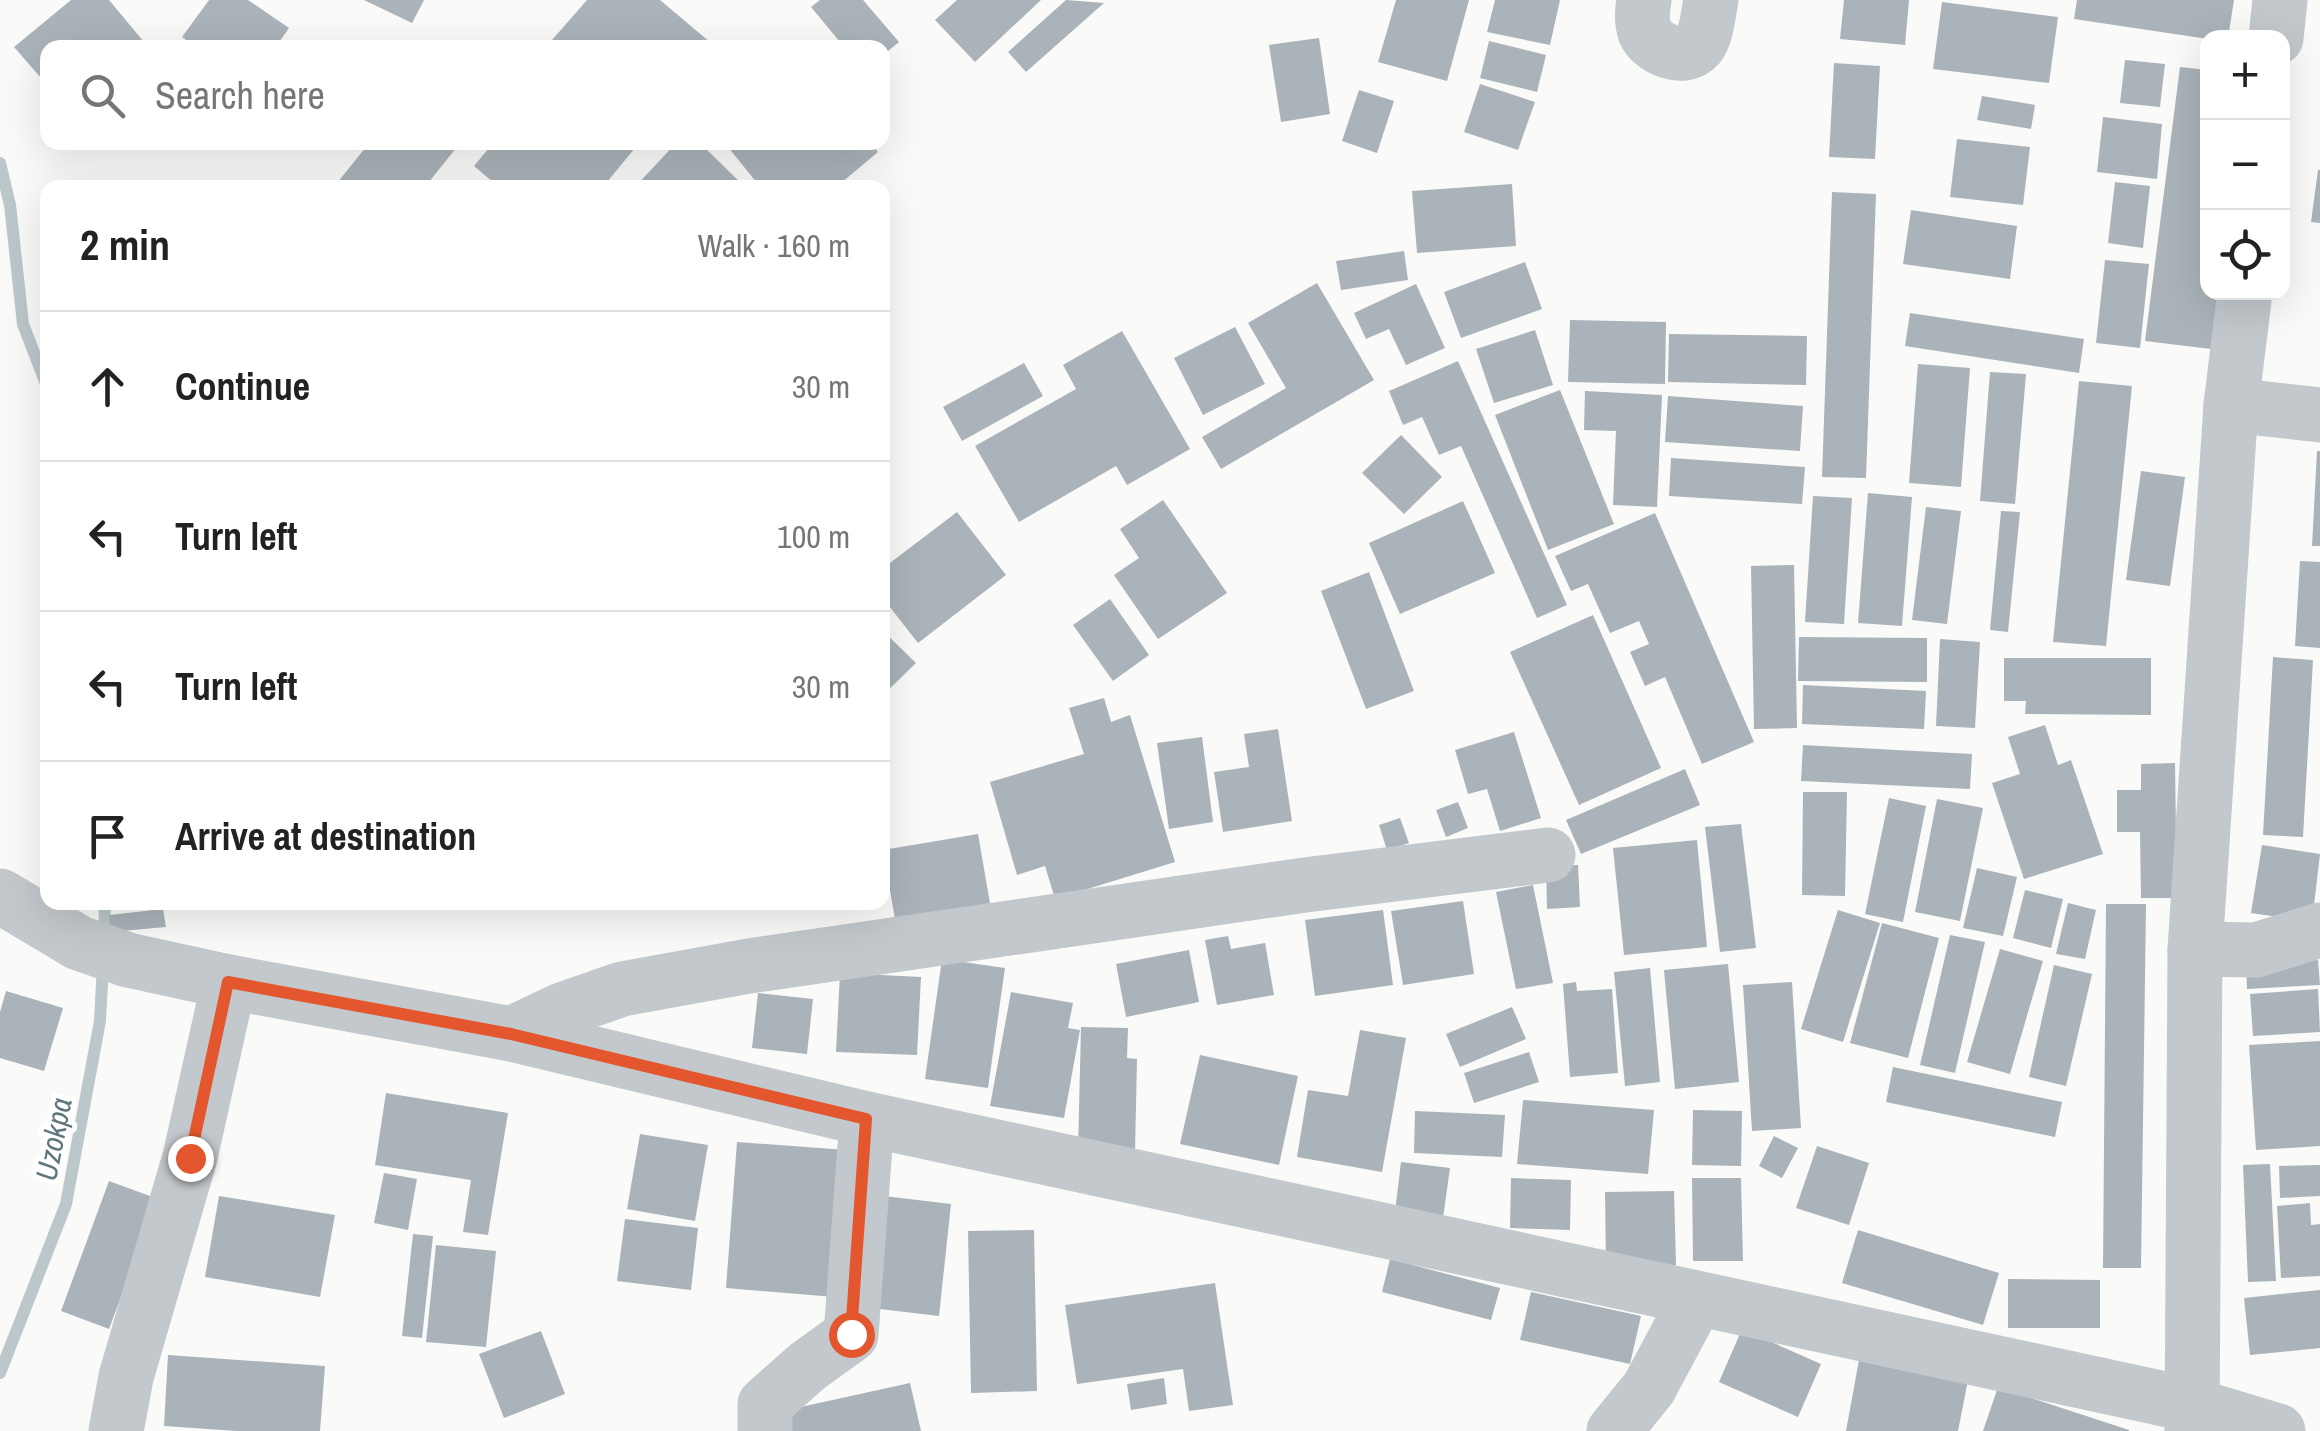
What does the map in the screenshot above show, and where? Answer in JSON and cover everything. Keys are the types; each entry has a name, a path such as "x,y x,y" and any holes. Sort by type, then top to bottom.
{"street":[{"path":"1644,0 1641,14 1646,34 1656,46 1682,54 1696,50 1702,39 1711,0"},
{"path":"2277,30 2280,0"},
{"path":"2192,1418 2195,950 2231,405 2244,300"},
{"path":"2231,405 2320,415"},
{"path":"511,1034 562,1010 622,989 749,966 1548,855"},
{"path":"0,896 103,951 228,982 511,1034 866,1119 1696,1300 2192,1418 2278,1431"},
{"path":"2195,950 2256,950 2320,930"},
{"path":"116,1431 126,1377 190,1158 228,982"},
{"path":"766,1431 765,1404 851,1334 866,1119"},
{"path":"1614,1431 1648,1388 1696,1300"}],"building":[{"path":"71,0 109,0 142,40 40,40 40,77 14,47"},
{"path":"209,0 248,0 289,28 281,40 182,37"},
{"path":"364,0 424,0 412,23"},
{"path":"587,0 660,0 707,40 552,40"},
{"path":"820,0 863,0 899,42 890,49 890,40 838,40 811,7"},
{"path":"957,0 1041,0 975,62 935,20"},
{"path":"1066,0 1104,3 1026,72 1008,52"},
{"path":"1396,0 1469,0 1447,81 1378,62"},
{"path":"1495,0 1560,0 1550,45 1487,32"},
{"path":"1844,0 1909,0 1905,45 1840,39"},
{"path":"2077,0 2234,0 2229,30 2200,30 2200,38 2074,19"},
{"path":"1942,2 2058,17 2049,83 1933,69"},
{"path":"1319,38 1330,114 1281,122 1269,45"},
{"path":"1489,41 1546,55 1537,92 1480,78"},
{"path":"2125,60 2165,64 2160,107 2120,103"},
{"path":"1834,63 1880,66 1875,159 1829,157"},
{"path":"2180,67 2200,69 2200,300 2217,300 2211,349 2145,341"},
{"path":"1480,84 1535,102 1518,150 1464,132"},
{"path":"1359,90 1394,101 1377,153 1342,141"},
{"path":"1982,96 2035,105 2031,129 1977,120"},
{"path":"2103,117 2162,124 2157,179 2097,172"},
{"path":"1957,139 2030,147 2023,205 1950,197"},
{"path":"364,150 455,150 430,180 339,180"},
{"path":"487,150 633,150 609,180 491,180 474,166"},
{"path":"670,150 707,150 738,180 641,180"},
{"path":"730,150 878,152 845,180 755,180"},
{"path":"2320,170 2320,223 2311,222"},
{"path":"2115,182 2150,186 2143,248 2108,243"},
{"path":"1512,184 1516,246 1417,253 1412,191"},
{"path":"1832,192 1876,194 1866,478 1822,477"},
{"path":"1911,210 2017,226 2010,279 1903,264"},
{"path":"1404,251 1408,280 1341,290 1336,261"},
{"path":"2105,260 2149,264 2140,348 2096,343"},
{"path":"1525,262 1542,309 1461,338 1444,292"},
{"path":"1317,283 1374,380 1221,469 1202,437 1286,388 1248,323"},
{"path":"1416,284 1445,348 1406,365 1389,329 1366,339 1354,313"},
{"path":"1910,313 2084,339 2079,373 1905,346"},
{"path":"1570,320 1666,322 1665,384 1568,382"},
{"path":"1235,327 1265,384 1203,415 1174,358"},
{"path":"1535,330 1553,385 1494,403 1476,349"},
{"path":"1122,331 1190,449 1127,485 1116,466 1019,522 975,446 1076,389 1063,365"},
{"path":"1669,334 1807,336 1806,385 1668,382"},
{"path":"1458,361 1567,605 1537,618 1461,446 1439,455 1422,417 1403,425 1389,391"},
{"path":"1024,363 1043,396 962,441 943,407"},
{"path":"1918,364 1970,368 1961,487 1909,483"},
{"path":"1990,372 2026,374 2015,504 1980,501"},
{"path":"2079,381 2132,386 2106,646 2053,642"},
{"path":"1560,390 1614,524 1548,550 1495,415"},
{"path":"1585,391 1662,395 1657,507 1613,505 1616,431 1584,430"},
{"path":"1668,396 1803,406 1800,451 1665,442"},
{"path":"1401,435 1442,477 1404,514 1362,473"},
{"path":"2317,451 2320,546 2312,546"},
{"path":"1671,458 1805,467 1802,504 1669,496"},
{"path":"2141,471 2185,477 2170,586 2126,580"},
{"path":"1868,493 1912,497 1902,626 1858,623"},
{"path":"1813,496 1852,498 1844,624 1805,622"},
{"path":"1163,500 1227,593 1158,639 1114,575 1139,558 1120,529"},
{"path":"1463,501 1495,573 1400,614 1369,543"},
{"path":"1926,507 1961,511 1947,624 1912,620"},
{"path":"2001,511 2020,512 2008,632 1990,630"},
{"path":"957,512 1006,575 918,643 890,607 890,563"},
{"path":"1655,513 1754,742 1702,764 1665,677 1645,686 1630,652 1649,644 1639,621 1610,633 1588,584 1571,591 1555,556"},
{"path":"2300,561 2320,562 2320,648 2295,646"},
{"path":"1794,565 1797,728 1754,729 1751,566"},
{"path":"1369,572 1414,691 1366,709 1321,591"},
{"path":"1110,599 1149,655 1113,681 1073,625"},
{"path":"1593,615 1661,768 1579,805 1510,652"},
{"path":"1799,637 1927,638 1927,682 1798,681"},
{"path":"890,638 916,663 890,688"},
{"path":"1940,639 1980,642 1975,728 1936,726"},
{"path":"2273,657 2313,660 2303,837 2263,835"},
{"path":"2004,658 2151,658 2151,715 2025,714 2026,701 2004,701"},
{"path":"1803,685 1926,691 1924,729 1802,724"},
{"path":"1104,698 1111,722 1130,715 1175,862 1055,899 1045,866 1017,875 990,782 1084,754 1069,708"},
{"path":"2045,725 2058,765 2071,760 2103,854 2024,879 1992,783 2020,774 2008,737"},
{"path":"1278,729 1292,821 1223,832 1214,772 1249,767 1244,734"},
{"path":"1514,732 1541,818 1500,831 1487,789 1468,794 1455,750"},
{"path":"1202,737 1213,822 1169,829 1157,743"},
{"path":"1803,745 1972,754 1970,789 1801,781"},
{"path":"2175,763 2177,898 2141,898 2140,832 2117,832 2117,790 2141,790 2141,764"},
{"path":"1685,769 1700,805 1581,854 1566,820"},
{"path":"1803,792 1847,792 1845,896 1802,895"},
{"path":"1889,798 1926,806 1903,922 1865,914"},
{"path":"1937,799 1983,808 1960,921 1915,912"},
{"path":"1458,802 1468,828 1446,837 1436,810"},
{"path":"1400,818 1409,843 1387,850 1379,825"},
{"path":"1741,824 1756,948 1720,952 1705,827"},
{"path":"978,834 991,909 896,925 890,890 890,849"},
{"path":"1697,840 1707,947 1624,955 1613,848"},
{"path":"2262,845 2320,854 2312,922 2251,913"},
{"path":"1578,865 1580,907 1547,909 1546,866"},
{"path":"1977,868 2017,877 2003,936 1963,928"},
{"path":"1533,885 1553,983 1516,989 1496,892"},
{"path":"2025,890 2063,899 2051,948 2013,938"},
{"path":"1463,901 1474,974 1403,985 1391,911"},
{"path":"2068,903 2096,910 2085,959 2056,954"},
{"path":"2106,904 2146,904 2141,1268 2103,1268"},
{"path":"163,910 166,927 111,932 109,915"},
{"path":"1383,910 1393,985 1315,996 1305,920"},
{"path":"1838,910 1880,923 1843,1042 1801,1029"},
{"path":"1882,923 1939,938 1908,1058 1850,1043"},
{"path":"1950,935 1985,942 1955,1073 1920,1065"},
{"path":"1228,936 1231,949 1265,943 1274,995 1217,1005 1205,940"},
{"path":"2000,949 2043,961 2010,1074 1967,1062"},
{"path":"1189,950 1199,1002 1126,1017 1116,964"},
{"path":"942,959 1005,968 988,1088 925,1079"},
{"path":"2318,960 2320,985 2247,989 2246,963"},
{"path":"1728,964 1739,1082 1675,1089 1664,970"},
{"path":"2054,965 2092,974 2066,1086 2029,1077"},
{"path":"1650,968 1660,1082 1625,1086 1614,972"},
{"path":"840,973 921,977 917,1055 836,1052"},
{"path":"1576,982 1577,991 1612,989 1618,1073 1570,1077 1563,984"},
{"path":"1792,982 1801,1128 1752,1131 1743,985"},
{"path":"2318,989 2320,1032 2253,1036 2250,994"},
{"path":"6,991 63,1008 44,1071 0,1058 0,1012"},
{"path":"1011,992 1073,1003 1068,1028 1080,1030 1064,1118 990,1106"},
{"path":"758,993 813,999 807,1054 752,1048"},
{"path":"1512,1007 1526,1039 1460,1067 1446,1034"},
{"path":"1081,1027 1128,1028 1127,1058 1137,1059 1135,1153 1078,1151"},
{"path":"1360,1030 1406,1038 1382,1172 1297,1157 1308,1090 1348,1096"},
{"path":"2320,1041 2320,1146 2256,1150 2249,1045"},
{"path":"1529,1052 1539,1082 1474,1103 1464,1073"},
{"path":"1200,1055 1298,1076 1279,1165 1180,1144"},
{"path":"1893,1067 2062,1102 2055,1137 1886,1102"},
{"path":"386,1093 508,1113 488,1235 463,1232 471,1180 375,1165"},
{"path":"1523,1100 1654,1110 1648,1174 1517,1164"},
{"path":"1693,1110 1742,1111 1741,1166 1692,1165"},
{"path":"1415,1111 1505,1115 1502,1157 1414,1153"},
{"path":"640,1134 708,1145 695,1221 627,1209"},
{"path":"1774,1136 1798,1148 1782,1178 1759,1166"},
{"path":"737,1142 846,1150 835,1297 726,1288"},
{"path":"1817,1146 1869,1163 1849,1225 1796,1208"},
{"path":"1401,1162 1450,1168 1443,1218 1395,1212"},
{"path":"2270,1164 2276,1281 2248,1282 2243,1165"},
{"path":"2320,1165 2320,1196 2280,1198 2279,1166"},
{"path":"384,1173 417,1179 408,1230 374,1223"},
{"path":"1511,1178 1571,1180 1570,1230 1510,1228"},
{"path":"1692,1178 1741,1178 1743,1261 1693,1261"},
{"path":"109,1181 158,1199 109,1329 61,1311"},
{"path":"1674,1191 1676,1265 1606,1266 1605,1192"},
{"path":"219,1196 335,1215 320,1297 205,1277"},
{"path":"884,1196 951,1204 939,1316 871,1308"},
{"path":"2310,1203 2311,1225 2320,1224 2320,1276 2281,1278 2277,1206"},
{"path":"625,1219 698,1228 691,1290 617,1281"},
{"path":"1034,1230 1037,1391 971,1393 968,1231"},
{"path":"1858,1230 1999,1273 1983,1325 1842,1283"},
{"path":"413,1234 433,1236 422,1338 402,1336"},
{"path":"436,1245 496,1251 486,1347 426,1342"},
{"path":"1390,1259 1500,1288 1491,1320 1382,1292"},
{"path":"2008,1279 2100,1280 2100,1328 2008,1328"},
{"path":"1215,1283 1233,1405 1189,1411 1183,1369 1077,1384 1065,1305"},
{"path":"2320,1290 2320,1348 2250,1355 2244,1298"},
{"path":"1531,1292 1641,1316 1630,1364 1520,1340"},
{"path":"1742,1329 1821,1364 1798,1417 1719,1382"},
{"path":"541,1331 565,1394 504,1418 479,1354"},
{"path":"1861,1349 1970,1370 1958,1431 1846,1431"},
{"path":"168,1355 325,1366 320,1431 164,1426"},
{"path":"1164,1378 1167,1404 1131,1410 1127,1384"},
{"path":"910,1383 921,1431 792,1431 787,1410"},
{"path":"1998,1387 2129,1430 2129,1431 1983,1431"}],"waterway":[{"name":"Uzokpa","path":"0,163 10,205 23,324 40,368"},
{"name":"Uzokpa","path":"104,940 105,910"},
{"name":"Uzokpa","path":"0,1373 66,1204 100,1021 103,965"}],"route":[{"path":"190,1158 228,982 511,1034 866,1119 851,1334"}]}
